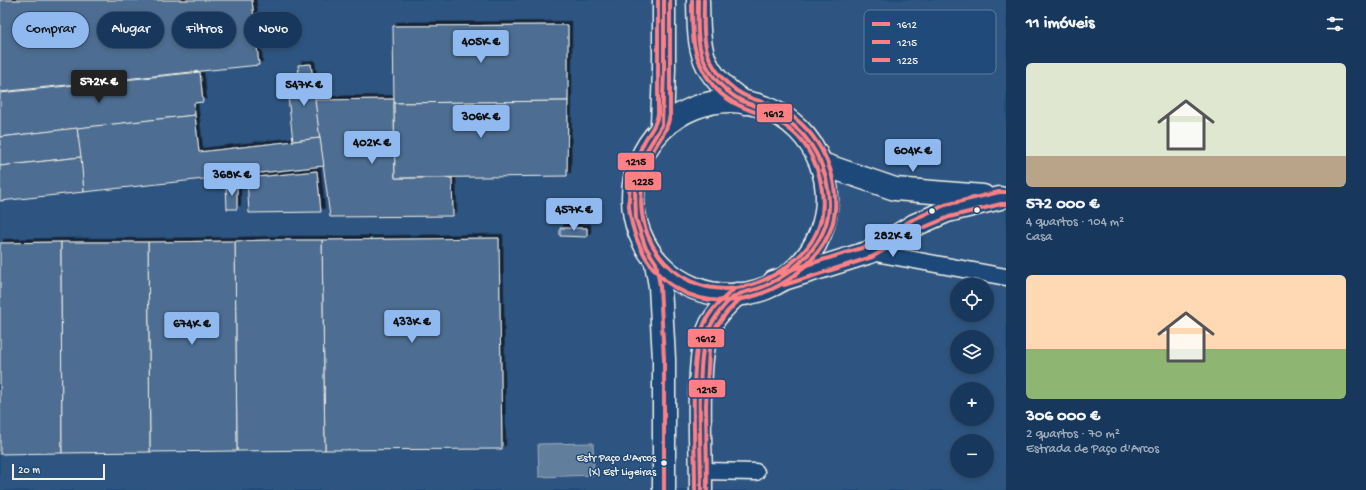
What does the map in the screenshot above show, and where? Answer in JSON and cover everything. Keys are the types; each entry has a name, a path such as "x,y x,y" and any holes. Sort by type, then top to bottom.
{"main road":[{"path":"662,125 664,0"},
{"path":"698,0 702,57 718,83 745,103"},
{"path":"774,282 802,262 819,241 826,227 829,207 828,186 822,164 812,144 794,124 765,108 745,103 716,101 687,109 662,125 641,160 635,190 636,219 645,246 656,263 670,277 695,292 714,295 737,294 752,291 774,282 870,252 915,225 947,211 1003,198"},
{"path":"822,164 895,189 1003,198"},
{"path":"656,263 660,286 664,359 664,490"},
{"path":"701,480 699,425 700,381 703,352 711,324 721,309 737,294"}],"lane":[{"path":"870,252 1006,277"},
{"path":"701,480 756,472"}],"shaded area":[{"path":"0,0 1006,0 1006,490 0,490"},
{"path":"593,443 594,475 539,477 538,444"}],"building":[{"path":"0,0 252,0 253,12 244,12 244,48 257,48 259,65 0,92"},
{"path":"568,25 568,101 394,103 393,26"},
{"path":"311,64 320,138 293,141 287,88 300,87 298,65"},
{"path":"200,72 203,102 194,103 195,115 0,137 0,93"},
{"path":"394,99 395,178 452,178 453,216 330,217 315,100"},
{"path":"568,101 567,176 395,178 394,103"},
{"path":"195,115 199,152 320,138 324,166 84,192 77,128"},
{"path":"77,128 81,157 0,166 0,137"},
{"path":"81,157 84,192 0,201 0,166"},
{"path":"317,171 321,212 249,213 247,178"},
{"path":"226,185 237,185 237,209 227,209"},
{"path":"560,228 587,228 587,237 560,236"},
{"path":"499,238 502,449 325,450 322,240"},
{"path":"322,240 325,450 237,451 235,241"},
{"path":"235,241 237,451 150,452 148,242"},
{"path":"61,242 62,453 0,454 0,243"},
{"path":"61,242 148,242 150,452 62,453"}],"transit line":[{"name":"1215","path":"658,0 658,114 654,126 640,151 632,174 629,198 629,210 632,224 638,242 651,265 668,283 688,294 710,300 734,300 757,295 780,285 808,264 819,251 828,236 834,219 835,194 833,178 828,164 813,137 803,125 791,115 777,107 742,94 730,86 720,75 709,57 705,43 704,0"},
{"name":"1612","path":"664,0 662,125 641,160 635,190 636,219 645,246 656,263 660,286 664,359 664,490"},
{"name":"1225","path":"670,0 670,115 665,130 650,157 645,174 641,205 645,226 653,246 665,262 681,276 699,285 720,289 743,287 755,284 779,272 809,246 822,217 822,187 815,163 806,146 798,136 773,119 730,101 712,84 705,74 696,54 694,44 692,0"},
{"name":"1612","path":"698,0 699,44 703,58 710,72 720,85 733,96 774,113 790,123 809,142 822,166 826,179 829,206 823,232 808,255 788,273 776,280 762,287 739,294 731,299 720,311 708,331 702,355 700,380 701,490"},
{"name":"1225","path":"780,273 868,246 912,220 945,205 999,192 1006,192"},
{"name":"1215","path":"784,285 872,257 918,230 949,217 1006,204"},
{"name":"1225","path":"695,490 694,385 698,345 702,330 710,313 733,290"},
{"name":"1215","path":"707,490 706,405 709,350 716,327 727,312 741,298"}],"place":[{"name":"Estr Paço d'Arcos (X) Est Ligeiras","path":"664,463"}]}
